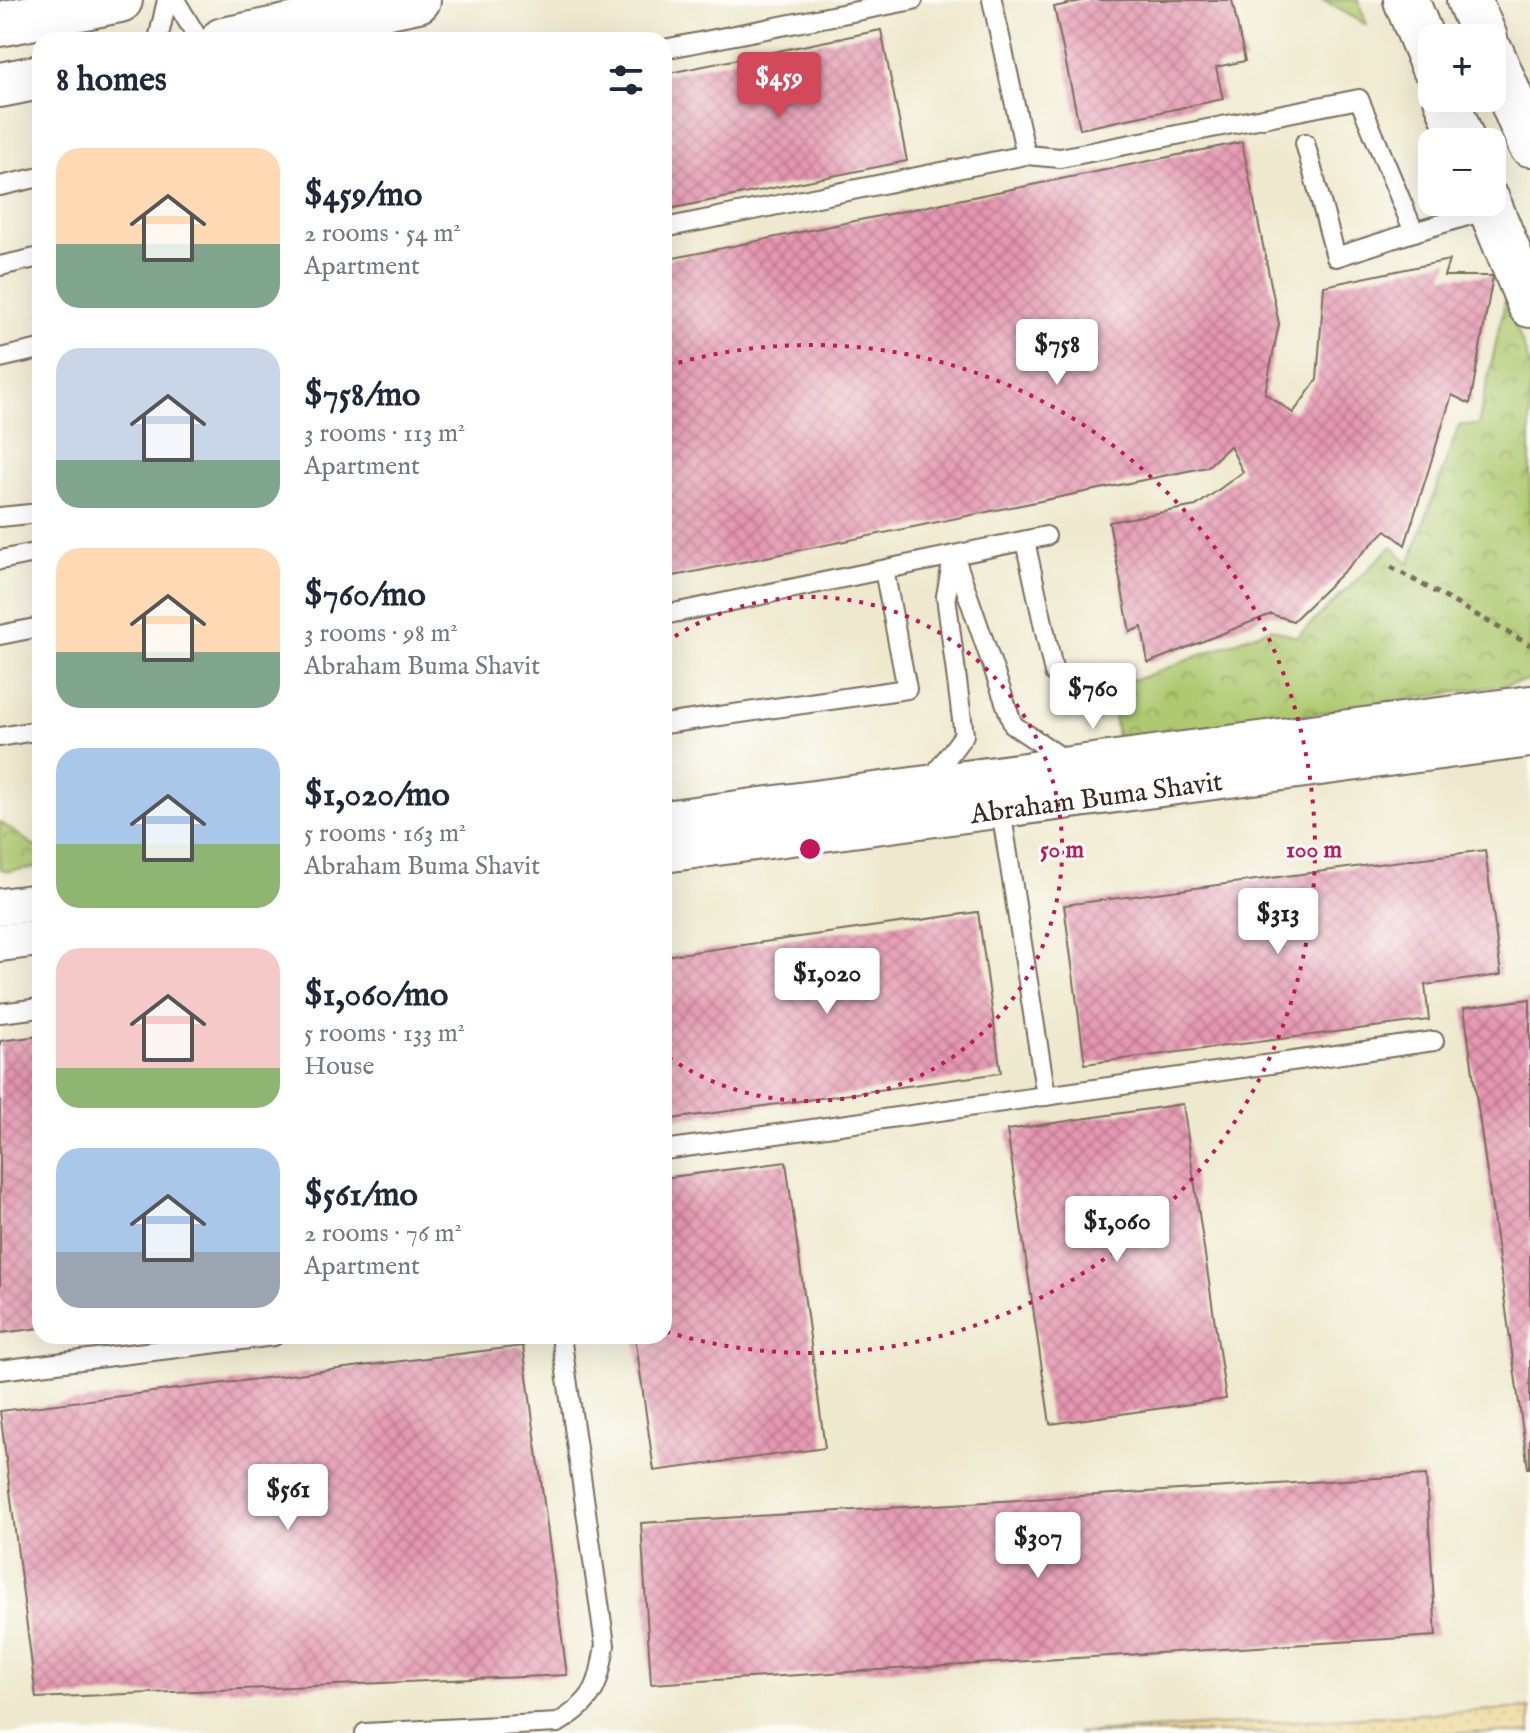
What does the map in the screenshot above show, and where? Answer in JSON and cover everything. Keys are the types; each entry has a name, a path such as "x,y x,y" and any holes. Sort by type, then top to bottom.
{"street":[{"path":"0,24 120,0"},
{"path":"262,32 418,0"},
{"path":"1406,0 1418,30"},
{"path":"1469,0 1481,24"},
{"path":"1506,78 1530,144"},
{"path":"0,85 32,79"},
{"path":"1493,216 1530,305"},
{"name":"Abraham Buma Shavit","path":"672,818 1530,704"},
{"name":"Abraham Buma Shavit","path":"672,853 1530,739"},
{"path":"0,907 32,903"},
{"path":"0,943 32,939"}],"lane":[{"path":"160,32 167,0"},
{"path":"175,0 194,32"},
{"path":"672,47 913,0"},
{"path":"992,0 1026,155"},
{"path":"672,226 1026,155 1060,158 1359,99 1414,232"},
{"path":"1305,143 1336,257 1460,216"},
{"path":"0,186 32,179"},
{"path":"0,266 32,259"},
{"path":"0,358 32,351"},
{"path":"0,517 32,514"},
{"path":"672,613 1046,536"},
{"path":"1025,541 1054,673"},
{"path":"0,560 32,554"},
{"path":"954,555 1013,725 1073,764"},
{"path":"928,783 964,735 946,596 954,555"},
{"path":"672,723 907,689 884,570"},
{"path":"0,635 32,629"},
{"path":"0,737 32,731"},
{"path":"1001,810 1046,1096"},
{"path":"0,1013 32,1009"},
{"path":"672,1149 1434,1041"},
{"path":"0,1370 210,1344"},
{"path":"365,1733 558,1723 579,1709 599,1683 605,1645 562,1344"}],"path":[{"path":"1391,567 1530,645"}],"sand":[{"path":"1530,1708 1530,1733 1077,1733"}],"green space":[{"path":"1323,0 1358,0 1367,25"},
{"path":"1506,297 1530,366 1530,681 1118,743 1110,684 1141,678 1271,628 1297,637 1392,546 1409,564 1459,425 1478,425"},
{"path":"0,822 32,844 32,868 0,869"}],"building":[{"path":"1086,0 1232,0 1245,61 1216,67 1223,99 1080,129 1054,7"},
{"path":"881,30 907,161 672,208 672,72"},
{"path":"1242,142 1279,324 1265,393 1293,413 1317,380 1324,286 1449,260 1444,276 1493,276 1470,404 1452,395 1405,545 1386,530 1293,621 1271,614 1148,663 1142,627 1130,632 1109,522 1196,506 1243,472 1230,446 1207,467 672,576 672,258"},
{"path":"1485,850 1501,975 1425,985 1429,1020 1085,1064 1064,905"},
{"path":"978,912 1001,1073 672,1119 672,955"},
{"path":"1530,999 1530,1468 1528,1468 1464,1008"},
{"path":"32,1037 32,1329 0,1333 0,1041"},
{"path":"1183,1104 1226,1399 1050,1424 1007,1130"},
{"path":"786,1162 825,1448 654,1471 636,1344 672,1344 672,1177"},
{"path":"523,1346 567,1675 36,1698 0,1411"},
{"path":"1426,1475 1436,1636 651,1684 641,1523"}]}
